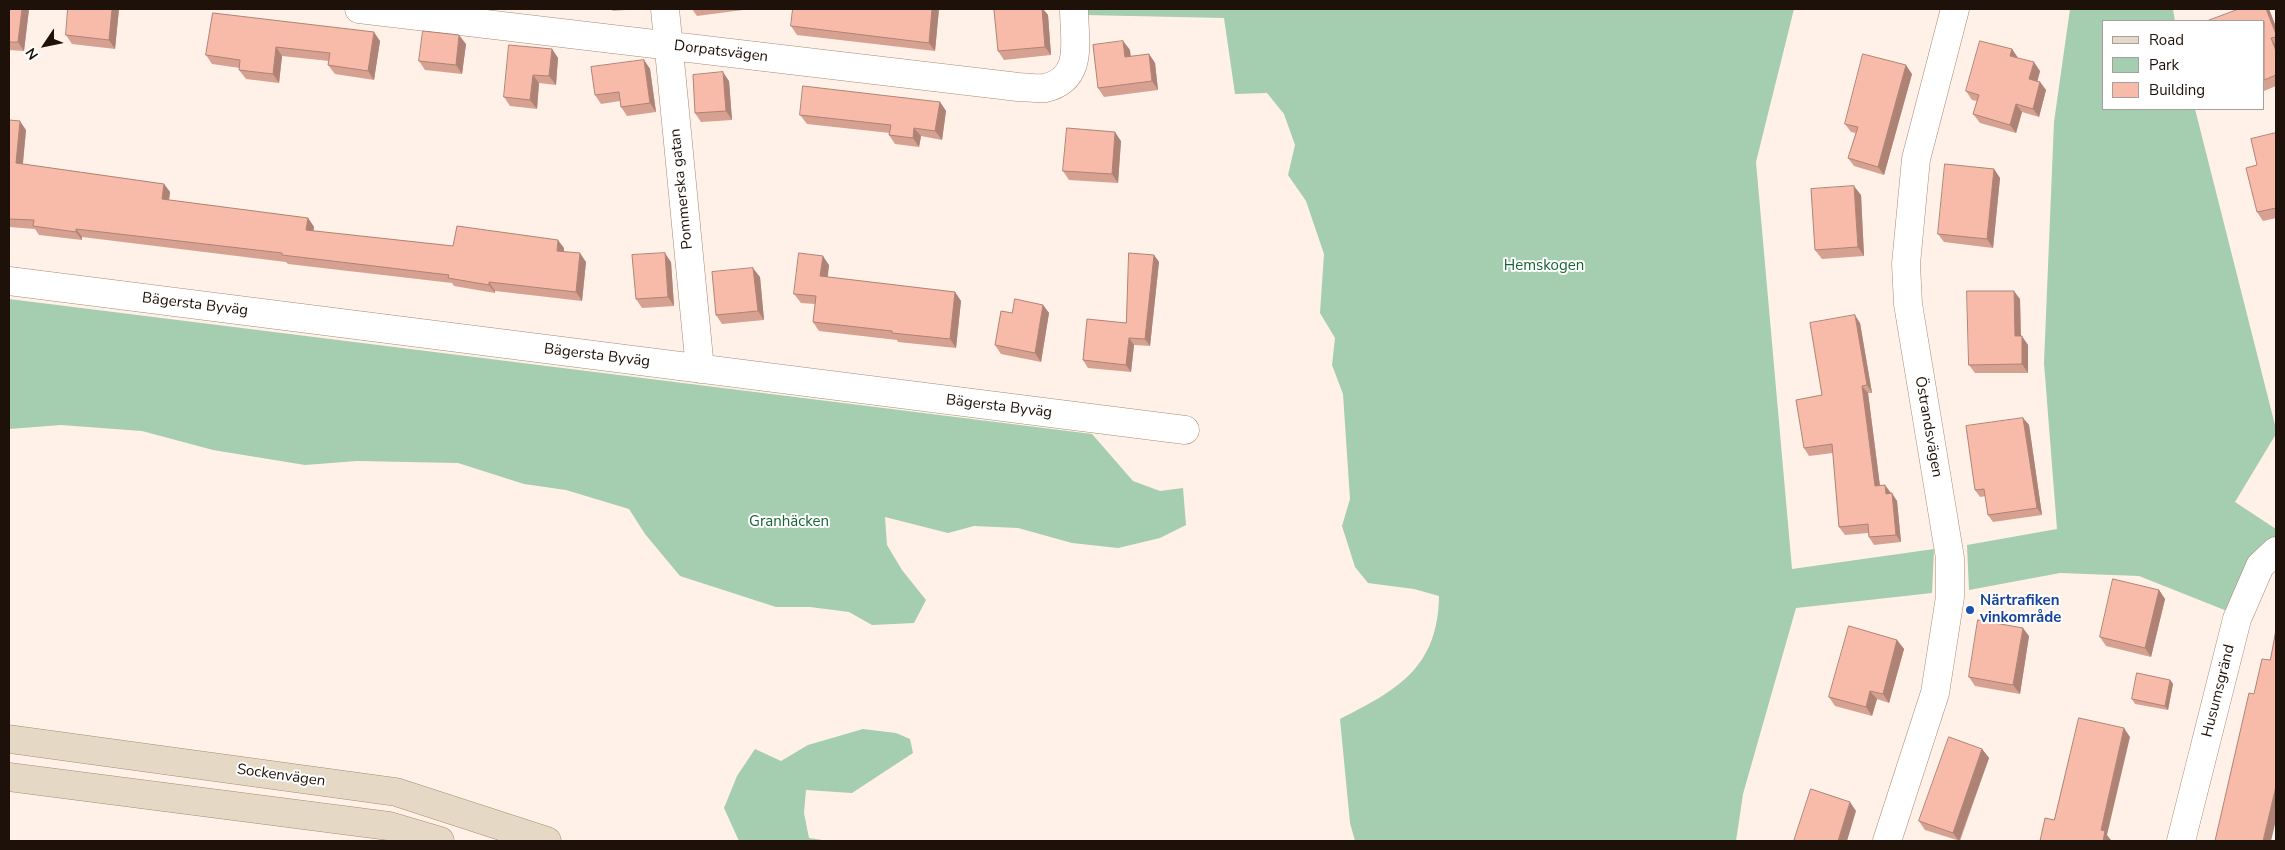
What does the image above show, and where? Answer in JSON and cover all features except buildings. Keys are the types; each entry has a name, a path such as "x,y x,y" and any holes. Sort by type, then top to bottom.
{"main road":[{"name":"Sockenvägen","path":"9,739 396,792 547,841"},
{"path":"9,777 389,826 440,841"}],"street":[{"name":"Dorpatsvägen","path":"359,9 1018,87 1045,88 1070,74 1075,65 1074,9"},
{"name":"Pommerska gatan","path":"665,9 700,369"},
{"name":"Östrandsvägen","path":"1887,841 1935,693 1950,598 1950,558 1908,304 1906,264 1916,158 1955,9"},
{"name":"Bägersta Byväg","path":"9,281 1185,430"},
{"name":"Husumsgränd","path":"2181,841 2237,619 2260,566 2276,551"}],"green space":[{"name":"Hemskogen","path":"1085,9 1794,9 1756,162 1792,569 1934,549 1932,593 1796,608 1743,794 1736,841 1355,841 1350,823 1340,719 1379,698 1410,674 1422,659 1431,642 1437,621 1439,596 1414,589 1368,583 1355,567 1342,526 1350,499 1343,394 1332,365 1335,338 1320,313 1324,254 1306,201 1288,175 1295,145 1284,114 1267,93 1235,94 1224,18 1085,15"},
{"path":"2070,9 2173,9 2175,20 2102,20 2102,110 2195,110 2276,429 2276,434 2235,502 2276,529 2276,551 2232,613 2139,576 2060,573 1969,590 1967,545 2057,529 2044,363 2054,122"},
{"name":"Granhäcken","path":"9,299 1092,434 1133,481 1160,491 1183,488 1186,525 1160,538 1118,548 1072,543 1018,528 974,526 948,533 885,517 887,545 902,570 926,600 914,623 872,625 849,612 810,607 776,607 680,576 645,534 629,509 566,490 524,484 458,463 357,461 305,465 213,450 142,431 61,425 9,429"},
{"path":"863,729 896,733 910,739 913,753 852,793 806,790 804,813 809,838 829,841 739,841 724,808 737,776 755,749 781,761 808,745"}],"place":[{"name":"Närtrafiken vinkområde","path":"1970,610"}]}
